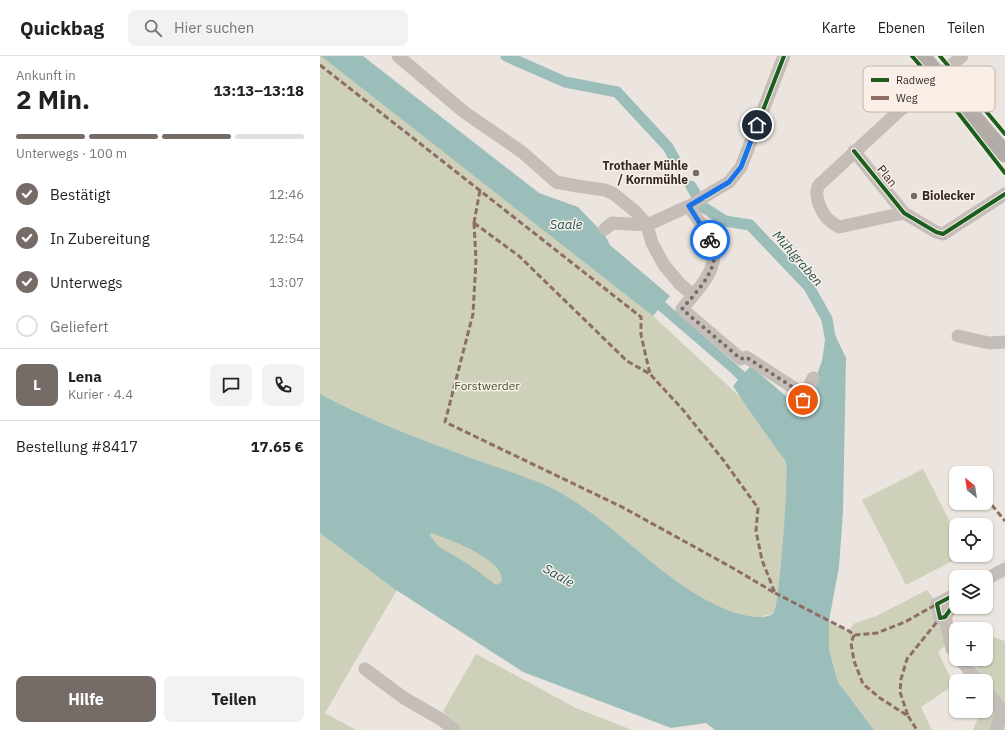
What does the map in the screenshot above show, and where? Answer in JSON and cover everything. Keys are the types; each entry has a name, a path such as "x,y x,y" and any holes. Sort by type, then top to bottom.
{"main road":[{"path":"922,56 931,66"},
{"path":"970,112 1005,154"}],"street":[{"path":"398,56 464,112 522,152 556,182 605,190 614,194 636,212 647,225 652,242 664,265 680,284 693,295"},
{"path":"605,229 612,223 647,225 689,206 729,182 741,167 784,56"},
{"path":"952,66 962,56"},
{"path":"898,112 854,151 819,185 816,190 821,206 828,219 839,227 904,213 936,232 943,234 1005,194"},
{"name":"Plan","path":"854,151 904,213"},
{"path":"689,206 712,244 714,256 713,266 708,275 682,309 739,361 746,357 804,397 812,378"},
{"path":"958,336 990,343 1005,342"},
{"path":"993,575 1005,569"},
{"path":"945,617 940,618 936,604 949,598"},
{"path":"949,611 945,617 949,635"},
{"path":"966,666 972,674"},
{"path":"365,669 404,698 442,720 454,730"},
{"path":"993,700 1004,713 996,730"}],"green space":[{"name":"Forstwerder","path":"320,56 331,56 653,316 738,395 745,389 786,464 790,509 775,611 771,614 753,619 476,587 320,431"},
{"path":"923,469 949,520 949,562 950,562 906,585 862,500"},
{"path":"320,533 397,590 325,713 356,730 320,730"},
{"path":"927,590 937,604 949,638 949,642 938,652 949,675 949,688 921,707 932,730 874,730 838,682 829,650 829,621 849,631 853,624 876,616"},
{"path":"993,637 1005,641 1005,730 973,730 978,718 993,718 993,703 999,699 993,691 993,674 981,674 975,666 993,666"},
{"path":"476,654 576,708 632,730 460,730 443,711"}],"water":[{"name":"Saale","path":"321,56 363,56 539,193 578,207 605,235 610,245 670,296 665,302 745,372 751,366 802,410 822,361 828,320 846,358 843,513 839,567 829,621 829,650 838,682 874,730 715,730 706,723 671,728 523,672 393,588 320,533 320,394 401,432 550,487 587,510 670,577 706,600 746,616 768,616 774,612 781,566 785,515 786,464 783,457 733,386 738,380 658,310 653,316","holes":["431,533 462,545 487,559 496,567 501,575 501,583 496,585 472,567 441,548 430,535"]}],"waterway":[{"name":"Mühlgraben","path":"506,56 565,82 617,92 668,147 675,160"},
{"name":"Mühlgraben","path":"691,186 703,207 725,221 750,225 809,287 827,319 830,337"}],"tram line":[{"path":"919,56 927,66"},
{"path":"966,112 1005,158"}],"marked path":[{"path":"320,65 641,317 641,335 650,374"},
{"path":"474,223 480,190"},
{"path":"474,223 519,256 627,361 650,374 684,411 724,461 758,508 756,531 762,560 775,593 622,507 445,422 473,314 476,260 474,223"},
{"path":"993,506 1005,521"},
{"path":"775,593 854,635 877,633 905,622 937,604"},
{"path":"854,635 851,643 854,661 863,684 880,698 908,716 900,692 901,679 907,659 940,618"},
{"path":"908,716 917,730"}],"cycle path":[{"path":"705,197 729,182 741,167 784,56"},
{"path":"912,56 921,66"},
{"path":"940,56 948,66"},
{"path":"958,112 1005,173"},
{"path":"987,112 1005,134"},
{"path":"854,151 904,213 936,232 943,234 1005,194"},
{"path":"949,598 937,604 940,618 945,617 949,611"}],"way so far":[{"path":"710,240 714,256 713,266 696,292 682,309 741,359 746,357 805,395 803,400"}],"place":[{"name":"Trothaer Mühle / Kornmühle","path":"696,173"},
{"name":"Biolecker","path":"914,196"}],"route":[{"path":"710,240 689,206 729,182 741,167 757,125"}]}
